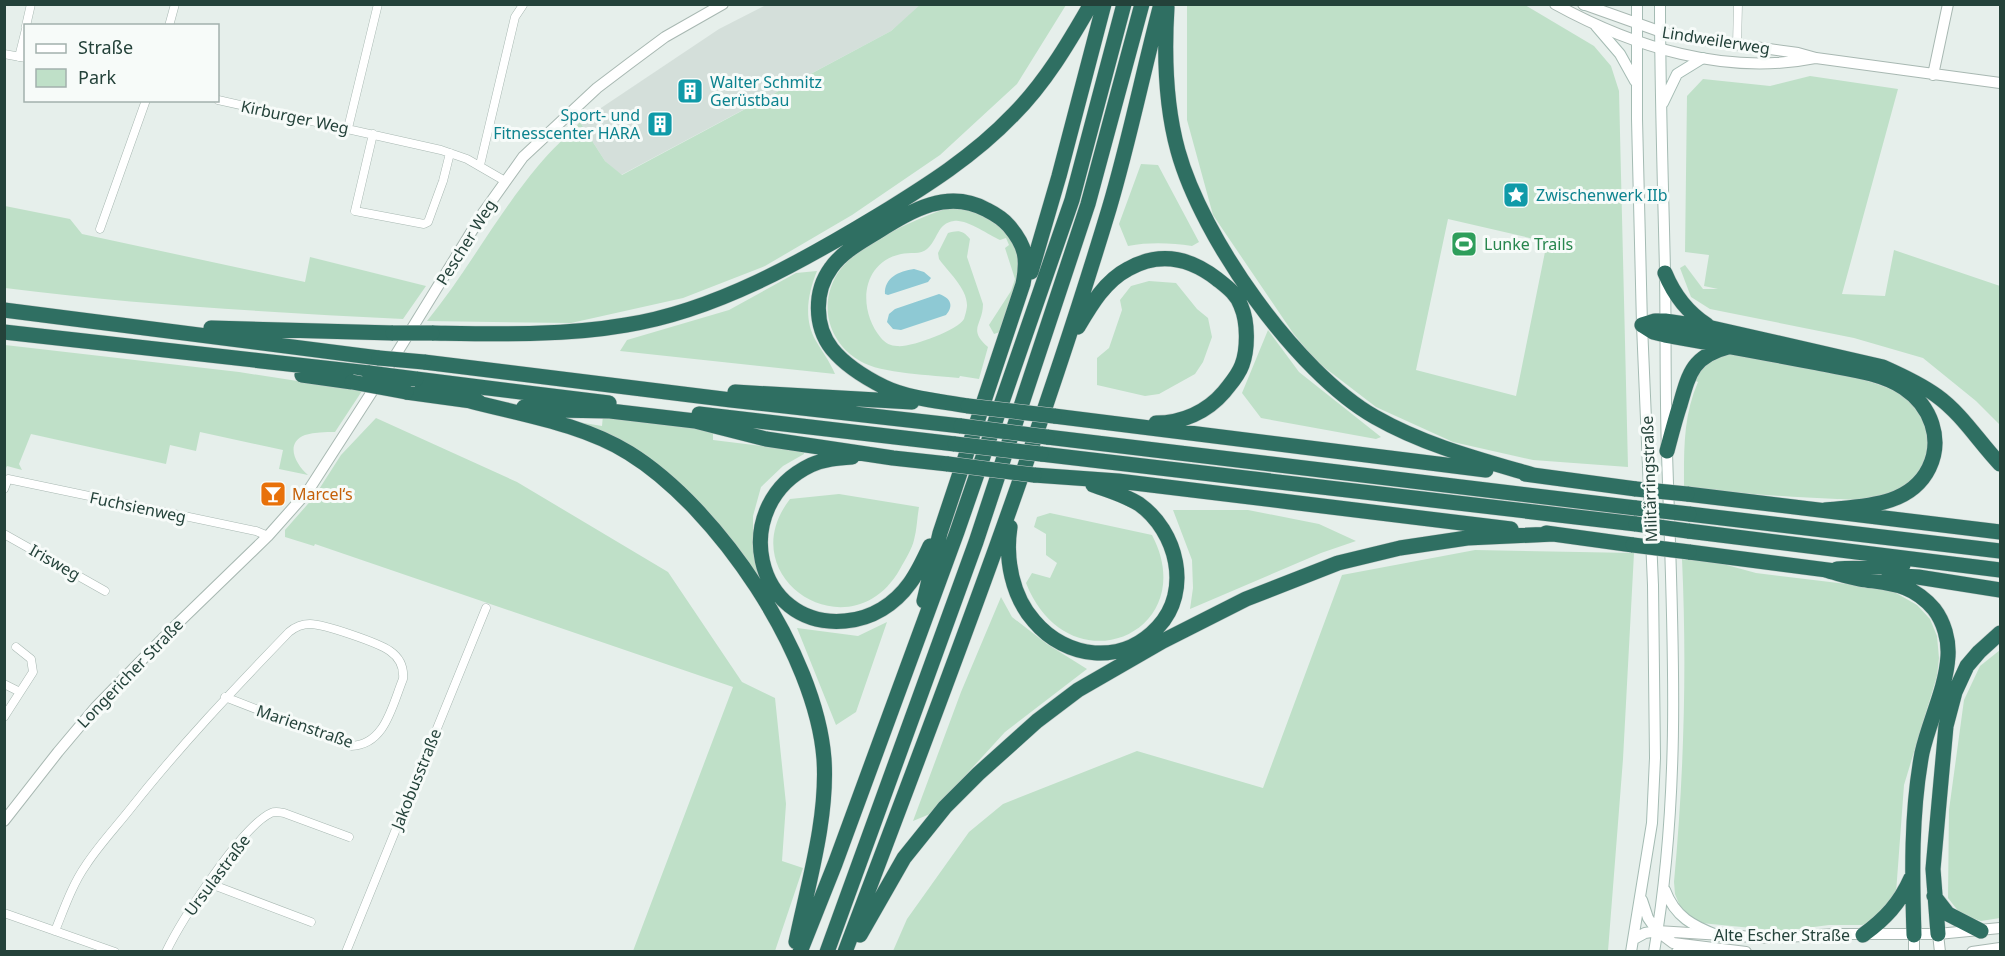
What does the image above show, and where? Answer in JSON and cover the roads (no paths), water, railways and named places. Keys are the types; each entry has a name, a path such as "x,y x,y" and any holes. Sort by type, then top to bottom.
{"highway":[{"path":"139,326 393,333 568,332 628,325 699,306 763,279 859,227 981,147 1041,84 1091,4"},
{"path":"988,390 1025,290 1059,176 1104,4"},
{"path":"800,951 836,864 957,532 1072,200 1124,4"},
{"path":"827,951 999,474 1088,204 1142,4"},
{"path":"845,951 1017,490 1065,347 1110,206 1161,4"},
{"path":"1167,4 1165,48 1168,96 1177,149 1185,175 1198,206 1230,261 1278,328 1319,373 1344,396 1374,417 1448,451 1533,475"},
{"path":"907,667 920,623 928,577 940,533 1027,266 1026,255 1019,237 1006,223 977,204 960,200 941,201 908,213 840,257 830,269 820,288 818,306 824,336 832,349 846,362 884,387 901,393 968,406"},
{"path":"1065,347 1107,285 1127,269 1145,261 1164,258 1183,260 1202,267 1232,290 1241,307 1245,328 1245,348 1242,366 1234,380 1216,401 1183,420 1163,423 1112,424"},
{"path":"1665,273 1684,306 1712,328"},
{"path":"4,310 379,358 2001,551"},
{"path":"1642,325 1655,321 1665,328 1728,347 1882,378 1904,388 1912,395 1930,420 1936,439 1934,453 1926,474 1910,490 1889,501 1869,506 1825,510"},
{"path":"1665,328 1712,328 1861,362 1901,375 1938,396 2001,464"},
{"path":"4,332 416,378 2001,570"},
{"path":"1667,451 1689,374 1703,357 1728,347"},
{"path":"253,361 282,371 406,392 555,411 610,411 695,421 766,439 893,458 1070,479 1118,481 1554,534 1825,570 1918,577 2001,590"},
{"path":"672,392 738,392 968,406 2001,532"},
{"path":"470,401 570,428 598,438 628,453 662,476 691,502 736,556 756,586 802,675 816,717 824,758 823,797 818,832 794,951"},
{"path":"893,458 854,456 812,465 780,488 769,502 760,531 763,564 779,595 798,610 818,619 838,622 858,620 882,610 901,594 914,576 933,541 958,480"},
{"path":"1017,490 1008,549 1014,584 1030,616 1054,640 1071,648 1088,653 1123,649 1140,641 1158,627 1168,612 1175,595 1178,578 1174,552 1162,528 1138,504 1116,492 1070,479"},
{"path":"853,951 870,916 904,858 945,807 1007,747 1078,690 1163,641 1246,599 1338,563 1400,548 1467,538 1554,534"},
{"path":"1825,570 1942,563"},
{"path":"1825,570 1857,578 1895,583 1910,589 1933,608 1942,622 1947,637 1946,670 1919,773 1913,873 1914,935"},
{"path":"1938,934 1933,869 1949,710 1967,666 1979,651 2001,633"},
{"path":"1863,935 1879,923 1896,904 1913,873"},
{"path":"1934,896 1948,914 1981,931"}],"street":[{"path":"27,24 31,4"},
{"path":"170,24 175,4"},
{"path":"348,128 378,4"},
{"name":"Pescher Weg","path":"268,536 308,491 323,469 505,181 523,157 597,88 665,37 723,4"},
{"name":"Lindweilerweg","path":"1555,4 1596,26 1637,41 1660,49 1703,58 1769,63 1797,62 1816,58"},
{"name":"Militärringstraße","path":"1631,951 1652,823 1655,721 1653,585 1642,325 1636,83 1637,4"},
{"name":"Militärringstraße","path":"1654,951 1664,890 1672,805 1674,723 1660,4"},
{"path":"1737,45 1738,4"},
{"path":"1933,75 1948,4"},
{"path":"480,165 515,16 523,5"},
{"name":"Lindweilerweg","path":"1584,5 1660,32 1689,39 1798,52 1816,58 2001,83"},
{"path":"1596,26 1620,54 1636,83"},
{"path":"4,54 22,57 24,42"},
{"path":"1661,106 1677,74 1703,58"},
{"name":"Kirburger Weg","path":"219,100 450,153 480,165 505,181"},
{"path":"100,229 145,102"},
{"path":"373,134 355,211 424,224 428,222 443,181 450,153"},
{"name":"Fuchsienweg","path":"4,489 8,479 256,531 268,536"},
{"name":"Irisweg","path":"4,534 105,591"},
{"name":"Longericher Straße","path":"4,821 95,708 268,536"},
{"name":"Jakobusstraße","path":"346,951 486,608"},
{"name":"Marienstraße","path":"55,931 69,896 85,866 148,786 225,697 289,632 309,624 318,625 383,647 391,651 399,660 404,674 404,679 382,731 361,746 351,746 225,697"},
{"path":"4,717 33,672 31,659 16,647"},
{"path":"4,684 20,692"},
{"name":"Ursulastraße","path":"166,951 208,883 264,817 273,812 284,813 349,837"},
{"path":"208,883 311,922"},
{"path":"1664,890 1670,903 1680,915 1701,929 1719,936"},
{"path":"1634,939 1645,933 1657,932 1648,918 1641,897"},
{"path":"4,913 115,951"},
{"name":"Alte Escher Straße","path":"1657,932 1771,938 1835,934 1938,934 2001,928"},
{"name":"Alte Escher Straße","path":"1657,932 1673,943 1746,951"},
{"path":"1938,934 1940,951"},
{"path":"1914,935 1914,951"},
{"path":"1677,951 1699,947"},
{"path":"1972,951 2001,948"}],"water":[{"path":"914,269 924,272 931,278 928,282 885,294 887,284 894,276"},
{"path":"939,294 950,303 946,315 901,330 893,329 887,322 889,314 895,309"}],"place":[{"name":"Walter Schmitz Gerüstbau","path":"690,91"},
{"name":"Sport- und Fitnesscenter HARA","path":"660,124"},
{"name":"Zwischenwerk IIb","path":"1516,195"},
{"name":"Lunke Trails","path":"1464,244"},
{"name":"Marcel‘s","path":"273,494"}]}
